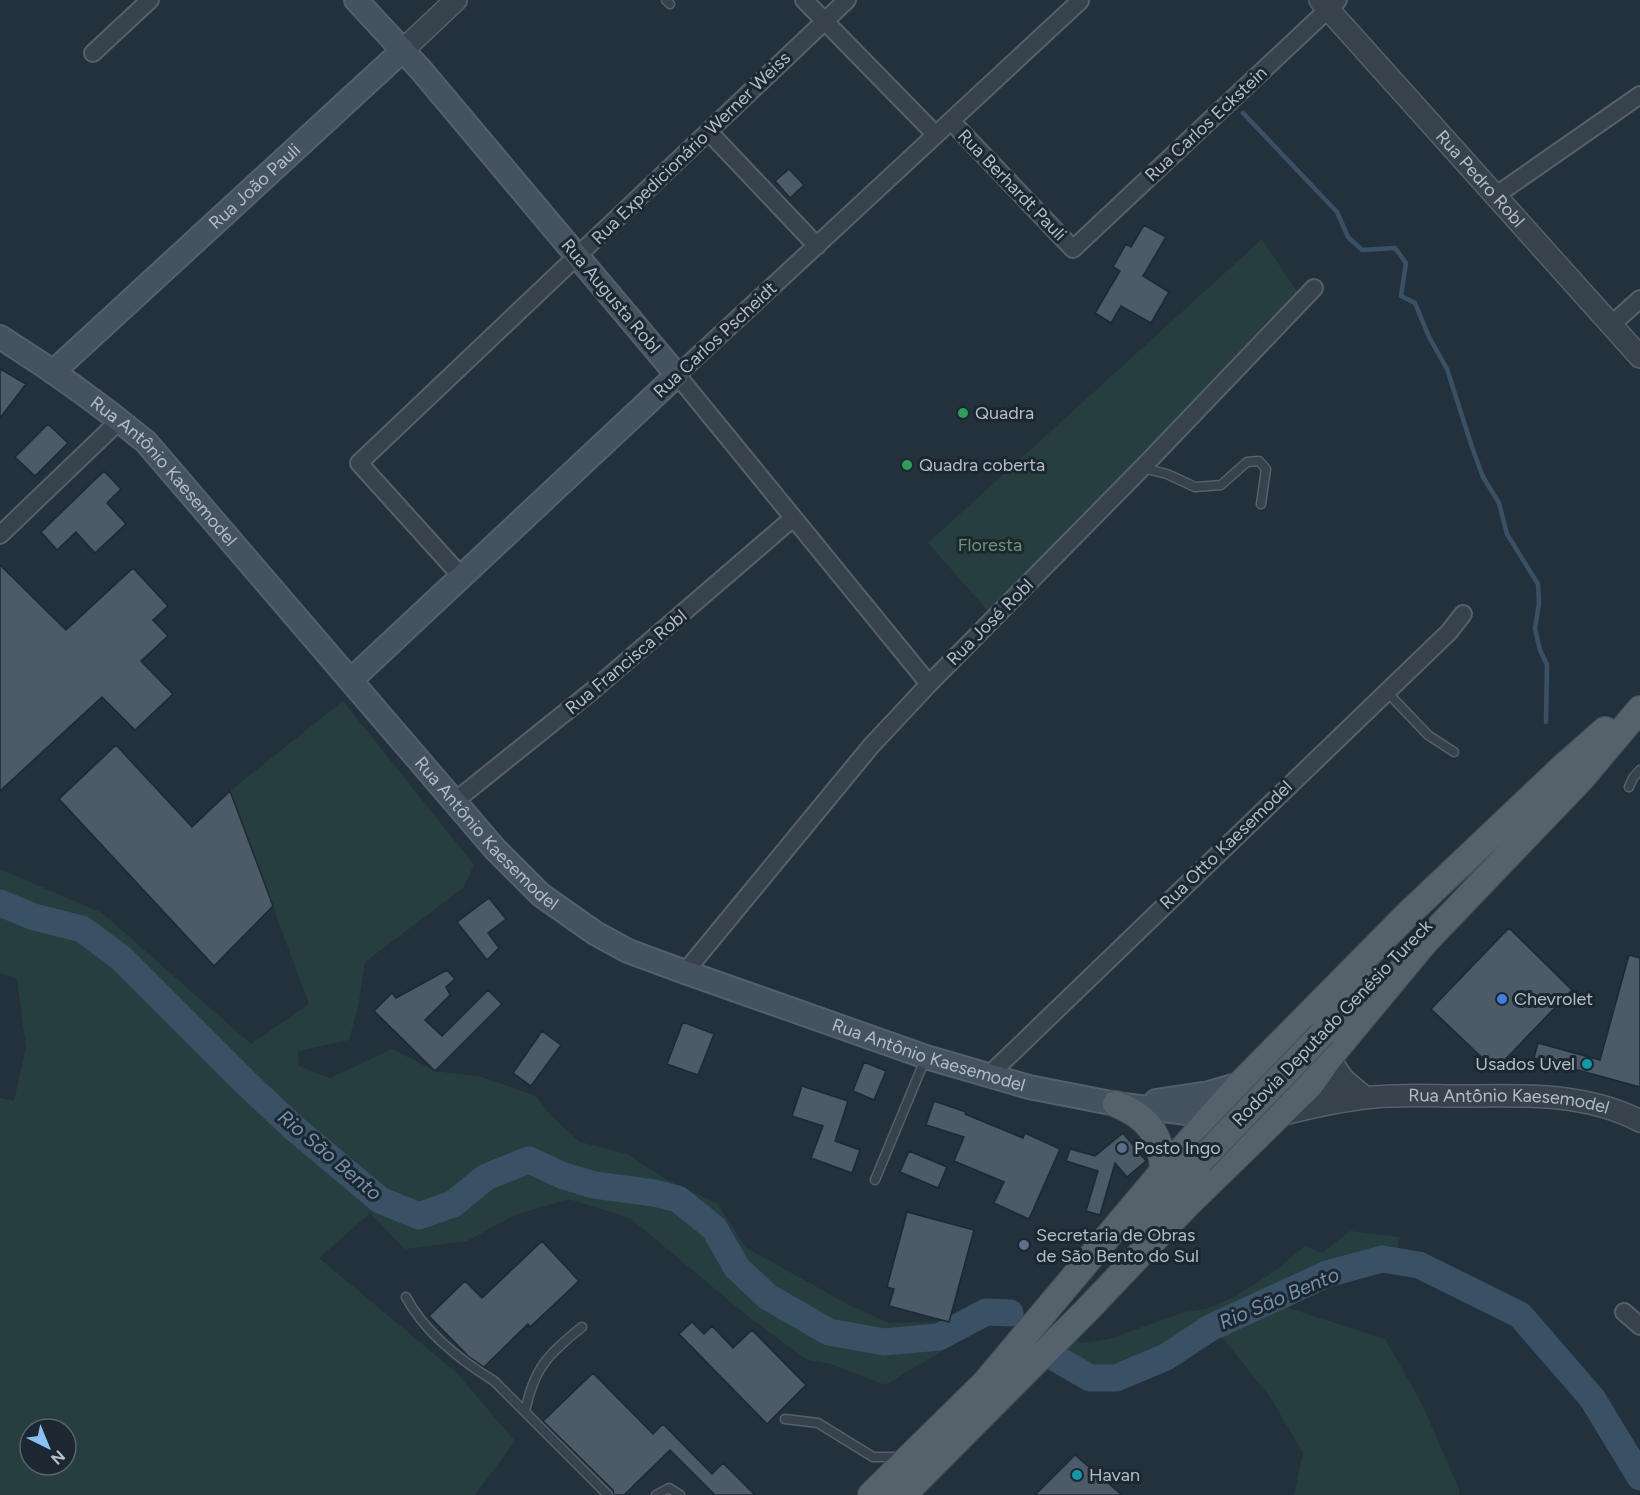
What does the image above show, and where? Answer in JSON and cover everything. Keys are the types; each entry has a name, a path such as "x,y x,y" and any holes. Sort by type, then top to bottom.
{"main road":[{"name":"Rua Augusta Robl","path":"356,0 403,50 677,375"},
{"name":"Rua João Pauli","path":"53,372 403,50"},
{"name":"Rua Antônio Kaesemodel","path":"0,338 53,372 120,420 146,442 517,873 541,895 595,933 628,951 685,972 926,1057 988,1076 1054,1093 1210,1117 1260,1120 1280,1115"},
{"name":"Rua Carlos Pscheidt","path":"351,680 677,375"},
{"path":"984,1384 1163,1171 1239,1085 1406,916 1563,767 1640,699"},
{"name":"Rodovia Deputado Genésio Tureck","path":"871,1495 984,1384 1640,704"},
{"path":"903,1495 1088,1309 1186,1206 1310,1085 1329,1058 1431,935 1582,778 1640,709"},
{"name":"Rua Antônio Kaesemodel","path":"1116,1104 1178,1099 1256,1080 1272,1082"},
{"path":"1272,1082 1282,1097 1280,1115"},
{"path":"1239,1085 1235,1096 1235,1108 1239,1119"},
{"path":"1116,1104 1130,1109 1152,1129 1163,1156 1163,1171"}],"street":[{"path":"93,53 150,0"},
{"name":"Rua João Pauli","path":"403,50 456,0"},
{"name":"Rua Berhardt Pauli","path":"804,0 936,135"},
{"name":"Rua Expedicionário Werner Weiss","path":"461,576 359,463 847,0"},
{"name":"Rua Carlos Pscheidt","path":"677,375 1080,1"},
{"name":"Rua Pedro Robl","path":"1329,3 1495,196 1640,357"},
{"name":"Rua Carlos Eckstein","path":"1073,249 1329,3"},
{"path":"1495,196 1640,95"},
{"name":"Rua Berhardt Pauli","path":"951,121 1073,249"},
{"path":"709,132 817,246"},
{"name":"Rua José Robl","path":"685,972 871,746 1314,288"},
{"path":"1611,326 1640,299"},
{"name":"Rua Augusta Robl","path":"677,375 929,684"},
{"path":"0,535 120,420"},
{"name":"Rua Francisca Robl","path":"455,801 592,692 793,519"},
{"name":"Rua Otto Kaesemodel","path":"988,1076 1449,632 1463,614"},
{"path":"1329,1058 1343,1079 1369,1096"},
{"name":"Rua Antônio Kaesemodel","path":"1272,1082 1310,1085 1369,1096"},
{"name":"Rua Antônio Kaesemodel","path":"1280,1115 1369,1096 1501,1095 1577,1099 1629,1115 1640,1121"},
{"path":"1624,1312 1640,1326"}],"lane":[{"path":"1142,468 1167,474 1196,487 1213,486 1221,485 1247,462 1259,461 1266,468 1261,504"},
{"path":"1386,691 1428,735 1454,752"},
{"path":"1629,787 1633,778 1640,771"},
{"path":"875,1180 926,1057"},
{"path":"406,1297 415,1315 440,1340 494,1381 608,1495"},
{"path":"525,1412 529,1391 544,1360 582,1327"},
{"path":"785,1419 818,1423 873,1457 911,1457"},
{"path":"656,1495 669,1488 680,1495"}],"green space":[{"name":"Floresta","path":"1262,239 1300,296 988,611 928,543"},
{"path":"343,701 474,865 463,888 365,962 359,1002 349,1040 298,1051 299,1066 330,1078 392,1049 435,1071 482,1077 536,1096 551,1116 580,1142 627,1154 667,1180 718,1204 745,1247 849,1305 889,1323 949,1322 975,1306 1019,1305 885,1385 831,1364 807,1360 745,1314 630,1218 569,1199 515,1215 467,1241 405,1249 370,1213 319,1258 457,1373 515,1441 475,1495 0,1495 0,1098 14,1101 26,1047 17,979 0,973 0,869 102,913 251,1044 309,1004 230,791"},
{"path":"1350,1231 1400,1237 1396,1253 1327,1274 1117,1371 1091,1370 1063,1353 1075,1340 1081,1343 1109,1339 1185,1312 1207,1309 1238,1295 1276,1270 1305,1246 1322,1253"},
{"path":"1276,1304 1385,1339 1422,1404 1459,1489 1459,1495 1294,1495 1303,1453 1270,1397 1222,1337"}],"building":[{"path":"789,169 804,185 790,198 775,181"},
{"path":"1144,225 1166,237 1143,276 1169,292 1151,323 1121,306 1111,323 1095,313 1120,271 1113,267 1126,244 1131,247"},
{"path":"0,369 26,384 0,418"},
{"path":"48,424 68,443 35,476 15,457"},
{"path":"104,471 121,489 107,503 126,524 95,553 76,532 57,550 41,532"},
{"path":"0,565 66,630 133,568 168,606 153,620 168,636 141,661 173,694 135,730 102,697 0,791"},
{"path":"116,745 192,827 230,791 273,906 214,966 59,799"},
{"path":"489,898 506,919 488,933 499,948 487,960 457,922"},
{"name":"Chevrolet","path":"1509,928 1572,990 1495,1070 1431,1009"},
{"path":"1629,955 1640,958 1640,1087 1534,1058 1538,1043 1600,1060"},
{"path":"447,970 455,979 446,987 450,995 425,1020 442,1036 488,990 502,1004 435,1071 374,1011 392,993 396,998"},
{"path":"683,1022 714,1034 698,1075 667,1064"},
{"path":"542,1031 561,1045 531,1086 513,1073"},
{"path":"864,1062 886,1071 874,1100 853,1091"},
{"path":"802,1086 848,1101 835,1141 860,1150 852,1173 811,1158 823,1126 792,1116"},
{"path":"934,1101 966,1112 965,1114 1023,1138 1025,1133 1060,1149 1029,1219 994,1203 1004,1182 954,1161 964,1137 926,1125"},
{"path":"1123,1133 1146,1161 1127,1177 1115,1163 1100,1215 1086,1211 1098,1171 1066,1161 1070,1149 1095,1156"},
{"path":"909,1151 947,1167 938,1188 900,1172"},
{"path":"907,1212 974,1230 949,1322 889,1306 894,1289 887,1287"},
{"path":"542,1241 579,1281 530,1327 528,1324 484,1367 468,1356 429,1316 465,1281 482,1298"},
{"path":"692,1322 704,1334 712,1326 733,1348 752,1330 806,1385 767,1424 679,1334"},
{"path":"593,1373 653,1434 663,1424 712,1474 723,1463 755,1495 715,1495 670,1450 624,1495 614,1495 613,1490 543,1421"},
{"name":"Havan","path":"1075,1455 1122,1495 1035,1495"}],"waterway":[{"path":"1243,113 1337,212 1348,237 1362,250 1395,248 1406,263 1401,296 1415,303 1429,337 1447,369 1472,447 1483,477 1499,503 1507,534 1538,584 1539,603 1535,629 1540,650 1547,665 1546,722"},
{"name":"Rio São Bento","path":"0,903 34,917 82,929 121,958 294,1128 380,1200 419,1216 453,1204 486,1177 529,1160 564,1176 594,1185 654,1193 678,1199 714,1228 737,1268 768,1297 829,1332 884,1342 939,1337 986,1312 1010,1313"},
{"name":"Rio São Bento","path":"1057,1359 1090,1378 1116,1378 1166,1357 1210,1328 1327,1274 1382,1259 1419,1265 1520,1315 1592,1398 1640,1477"}],"place":[{"name":"Quadra","path":"963,413"},
{"name":"Quadra coberta","path":"907,465"},
{"name":"Chevrolet","path":"1502,999"},
{"name":"Usados Uvel","path":"1587,1064"},
{"name":"Posto Ingo","path":"1122,1148"},
{"name":"Secretaria de Obras de São Bento do Sul","path":"1024,1245"},
{"name":"Havan","path":"1077,1475"}]}
